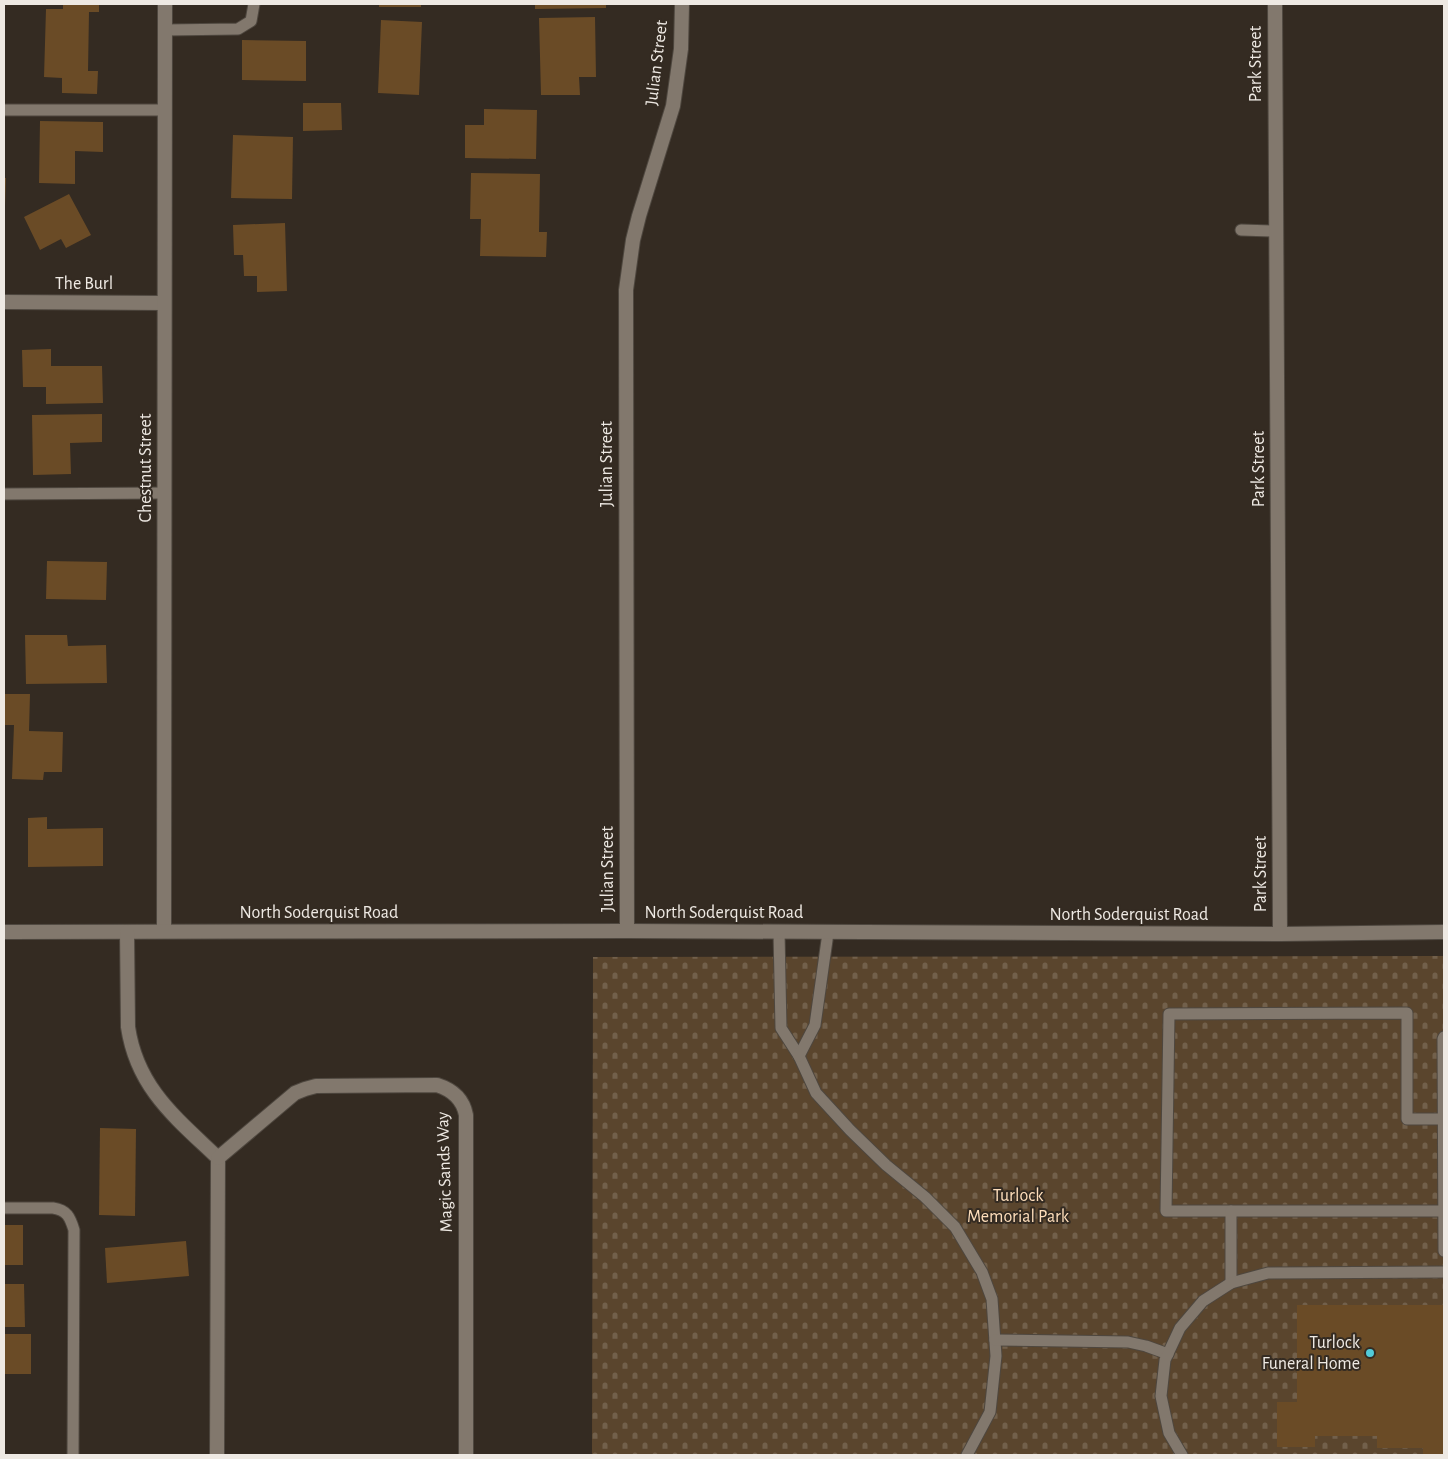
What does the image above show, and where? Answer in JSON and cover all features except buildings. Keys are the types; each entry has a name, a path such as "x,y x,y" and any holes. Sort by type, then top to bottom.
{"street":[{"name":"Chestnut Street","path":"164,931 165,4"},
{"name":"Julian Street","path":"627,931 626,290 633,240 639,216 673,106 681,49 682,4"},
{"name":"Park Street","path":"1275,4 1280,934"},
{"name":"The Burl","path":"4,302 164,303"},
{"name":"North Soderquist Road","path":"4,932 627,931 1280,934 1444,932"},
{"path":"127,932 128,1027 130,1040 140,1069 159,1100 218,1158 217,1455"},
{"name":"Magic Sands Way","path":"218,1158 291,1097 305,1089 316,1086 437,1085 451,1090 456,1095 464,1106 466,1115 466,1455"}],"lane":[{"path":"165,30 238,29 251,21 254,4"},
{"path":"4,110 165,110"},
{"path":"1240,230 1276,230"},
{"path":"4,494 164,493"},
{"path":"780,932 781,1028 799,1056 816,1094 886,1165 926,1197 955,1227 982,1272 992,1299 996,1356 990,1412 967,1455"},
{"path":"799,1056 815,1025 828,932"},
{"path":"1444,1119 1407,1119 1407,1013 1169,1014 1166,1211 1444,1211"},
{"path":"1444,1038 1444,1251"},
{"path":"4,1208 61,1209 68,1214 74,1230 73,1455"},
{"path":"1231,1211 1231,1283"},
{"path":"1182,1455 1169,1433 1161,1396 1165,1360 1180,1328 1203,1301 1231,1283 1268,1273 1444,1272"},
{"path":"995,1340 1128,1342 1168,1354"}],"green space":[{"name":"Turlock Memorial Park","path":"1444,956 1444,1455 592,1455 593,957"}],"place":[{"name":"Turlock Funeral Home","path":"1370,1353"}]}
